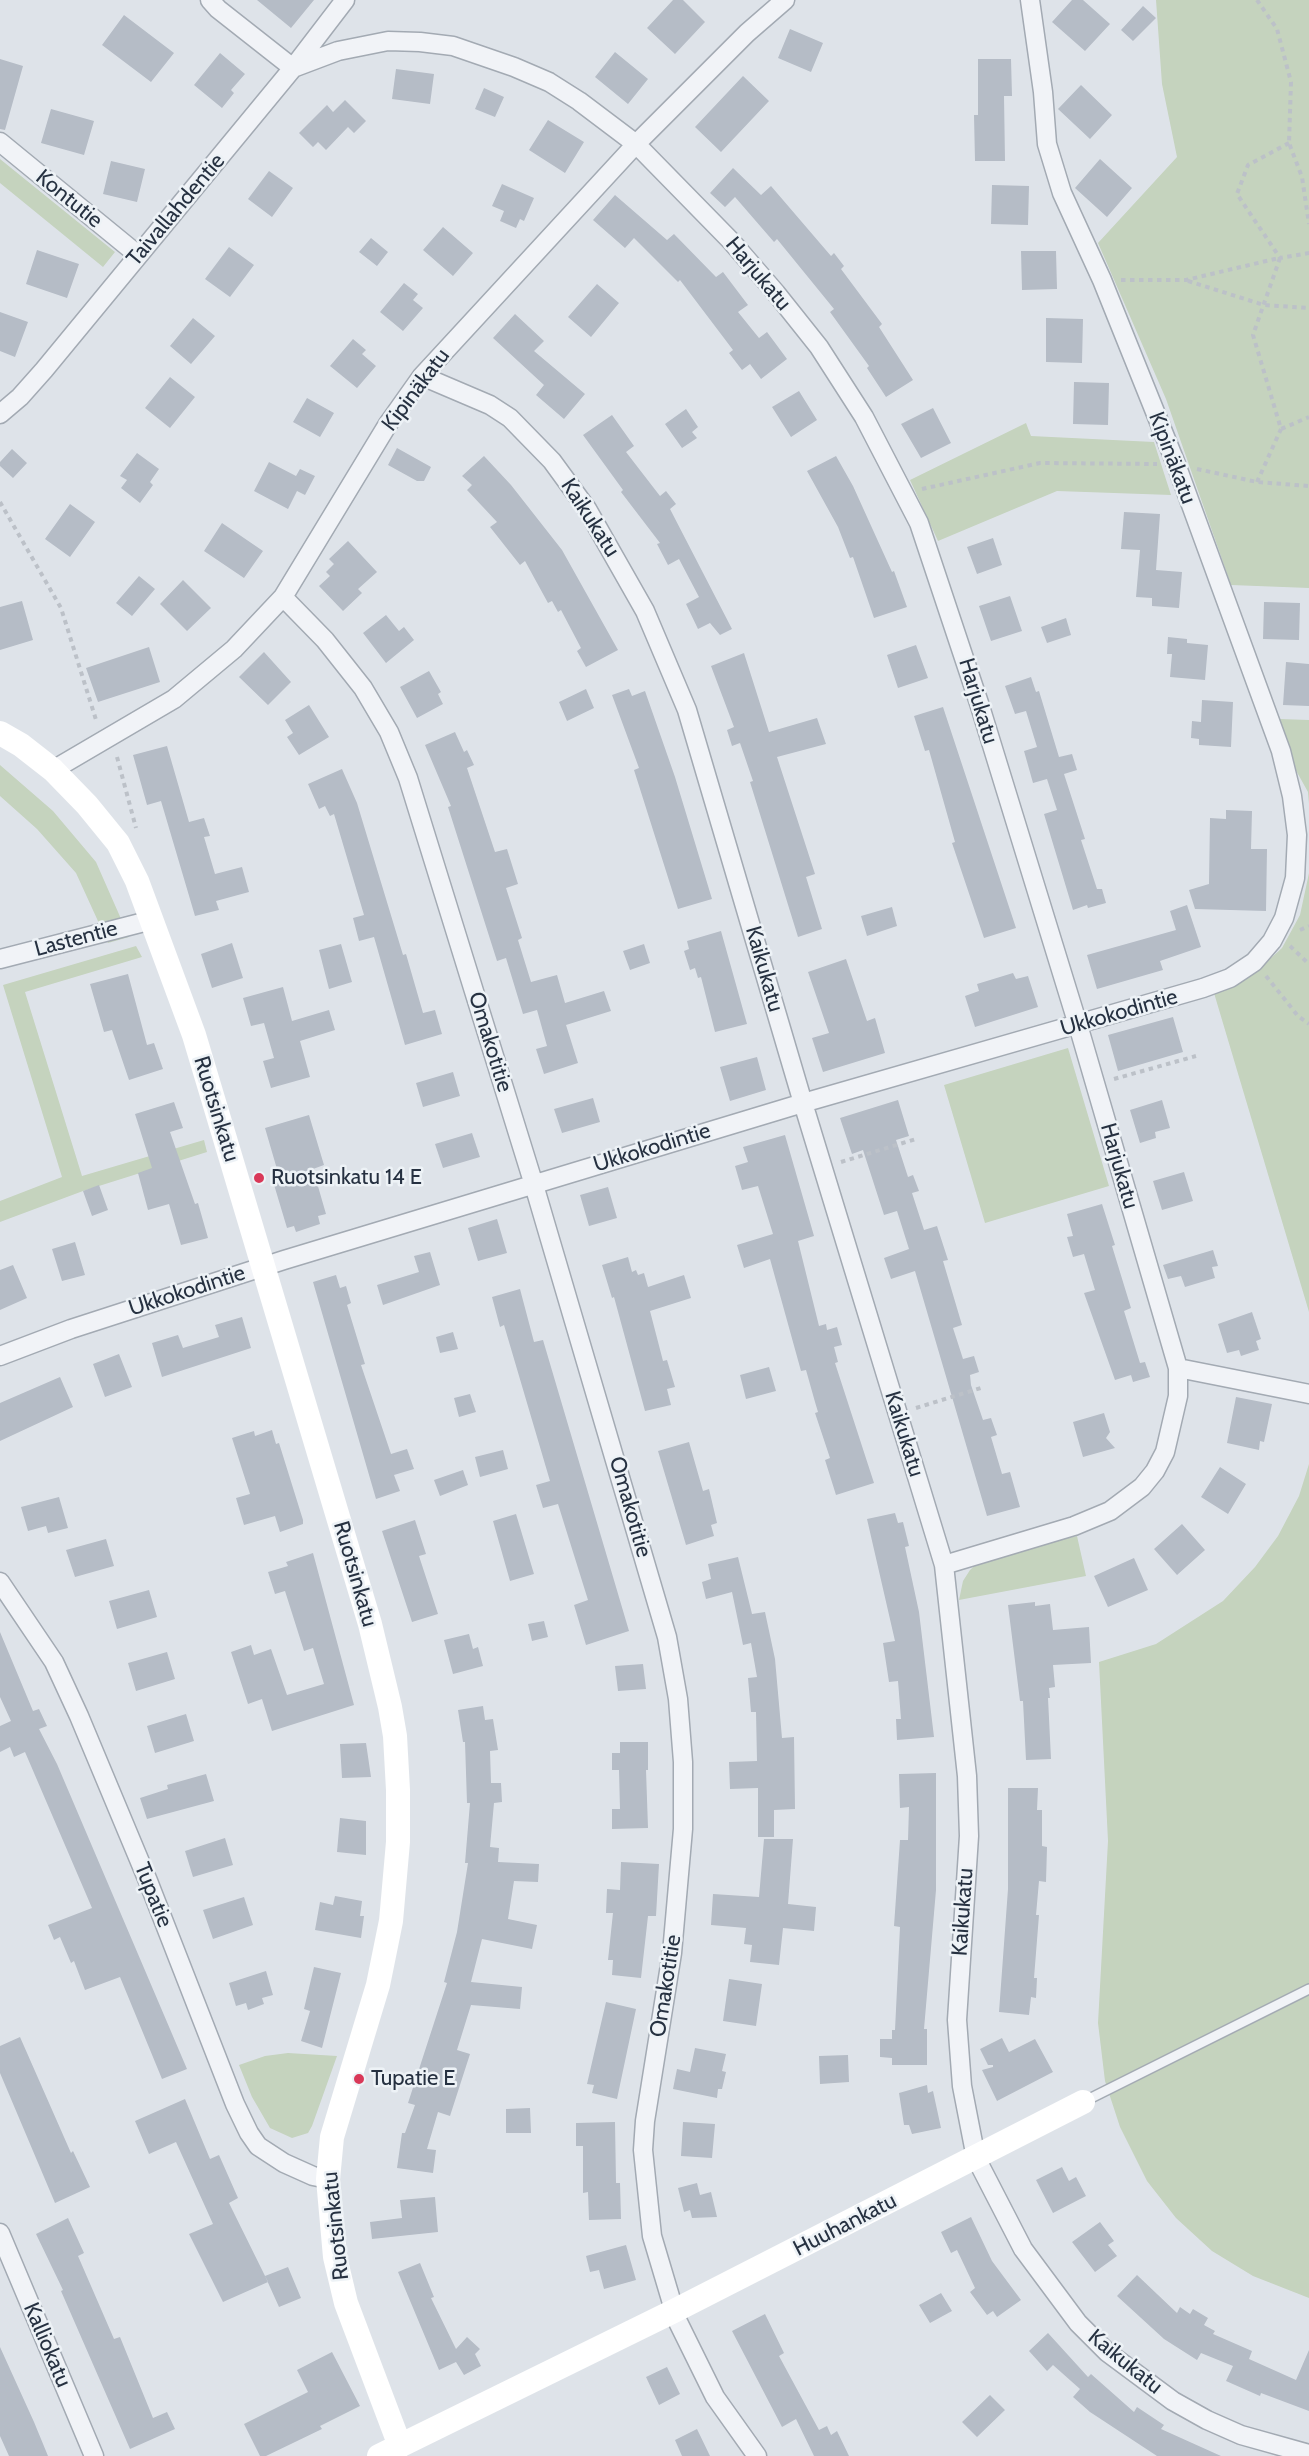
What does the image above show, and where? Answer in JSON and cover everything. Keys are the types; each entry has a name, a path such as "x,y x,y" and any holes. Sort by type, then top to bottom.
{"street":[{"path":"210,0 218,9 293,68"},
{"name":"Taivallahdentie","path":"0,414 20,398 44,370 293,68 345,0"},
{"name":"Kipinäkatu","path":"53,770 182,693 234,649 283,597 388,424 422,376 636,144 739,41 785,0"},
{"name":"Kipinäkatu","path":"1030,0 1043,92 1047,144 1062,193 1102,280 1176,464 1281,751 1292,796 1297,836 1295,878 1284,918"},
{"name":"Harjukatu","path":"293,68 338,51 388,41 453,46 549,82 636,144 731,241 819,347 866,421 905,493 932,554 1096,1084 1178,1368 1178,1396 1165,1452 1155,1471 1142,1487 1110,1511 1074,1526 944,1565"},
{"name":"Kontutie","path":"0,142 138,255"},
{"name":"Kaikukatu","path":"422,376 490,405 510,418 552,461 587,509 645,610 687,710 944,1565 967,1776 969,1836 957,2020 962,2086 975,2158 1023,2249 1078,2323 1107,2352 1173,2401 1207,2420 1241,2435 1309,2454"},
{"name":"Omakotitie","path":"283,597 325,640 363,688 389,732 408,778 534,1185 667,1638 678,1699 683,1762 679,1894 672,1953 652,2068 643,2150 652,2235 674,2311 715,2397 757,2456"},
{"name":"Ruotsinkatu","path":"0,733 21,745 53,770 118,843 137,881 194,1035 370,1624 395,1736 398,1842 391,1921 378,1984 332,2137 328,2179 335,2257 346,2303 395,2453"},
{"name":"Ukkokodintie","path":"0,1356 71,1329 263,1266 803,1102 1203,988 1230,978 1254,962 1272,941 1284,918"},
{"name":"Lastentie","path":"0,959 152,920"},
{"path":"1178,1368 1309,1394"},
{"name":"Tupatie","path":"0,1582 54,1662 79,1716 148,1881 235,2104 249,2133 258,2146 270,2155 313,2176 328,2179"},
{"name":"Huuhankatu","path":"395,2453 1083,2102"},
{"name":"Kalliokatu","path":"0,2233 94,2456"}],"lane":[{"name":"Huuhankatu","path":"1083,2102 1309,1989"}],"path":[{"path":"1257,0 1277,29 1291,82 1289,143 1302,177 1309,224"},
{"path":"1280,258 1237,194 1248,165 1289,143"},
{"path":"1102,280 1186,280 1309,253"},
{"path":"1257,482 1281,429 1253,335 1280,258"},
{"path":"1186,280 1263,304 1309,308"},
{"path":"1281,429 1309,417"},
{"path":"905,493 1040,463 1176,464 1257,482 1309,486"},
{"path":"0,502 61,608 98,726"},
{"path":"117,757 136,828"},
{"path":"1283,939 1309,964"},
{"path":"1254,962 1298,1016 1309,1024"},
{"path":"1096,1084 1196,1056"},
{"path":"823,1167 916,1139"},
{"path":"898,1413 984,1387"}],"green space":[{"path":"1156,0 1309,0 1309,588 1231,585 1166,399 1098,243 1177,157 1162,84"},
{"path":"0,159 115,252 103,267 0,183"},
{"path":"1026,423 1031,436 1154,442 1171,495 1057,491 938,541 910,480"},
{"path":"1280,719 1309,720 1309,804 1308,792 1293,765"},
{"path":"0,765 53,811 96,862 129,937 108,943 76,873 37,829 0,796"},
{"path":"1309,873 1309,1312 1214,993 1251,976 1282,948 1300,915"},
{"path":"136,946 142,957 25,992 82,1176 204,1140 207,1152 83,1191 0,1222 0,1201 62,1177 3,985"},
{"path":"1068,1048 1109,1186 985,1223 944,1085"},
{"path":"1309,1464 1309,2298 1253,2276 1212,2251 1176,2218 1147,2181 1120,2127 1105,2081 1098,2023 1108,1841 1099,1662 1156,1644 1223,1601 1255,1567 1278,1536 1299,1496"},
{"path":"1077,1536 1086,1576 959,1600 963,1581 970,1570 982,1559"},
{"path":"288,2053 337,2056 312,2126 308,2133 292,2138 270,2128 252,2097 239,2065 265,2056"}],"building":[{"path":"257,0 314,0 291,28"},
{"path":"673,0 683,0 705,22 675,54 647,28"},
{"path":"1072,0 1083,0 1110,24 1085,51 1052,22"},
{"path":"1143,6 1156,18 1133,41 1121,30"},
{"path":"124,15 174,53 151,82 102,45"},
{"path":"790,29 823,43 811,72 778,58"},
{"path":"615,52 648,79 628,104 595,77"},
{"path":"220,53 245,74 231,90 234,93 222,108 194,85"},
{"path":"0,59 23,66 5,130 0,129"},
{"path":"978,59 1011,59 1012,96 1004,96 1005,161 975,161 974,115 978,115"},
{"path":"396,69 434,74 430,104 392,99"},
{"path":"743,76 769,101 721,152 695,127"},
{"path":"1081,85 1112,115 1090,139 1058,109"},
{"path":"484,88 504,97 495,117 475,109"},
{"path":"345,100 366,121 354,133 348,127 326,150 318,142 313,147 299,133 327,105 333,112"},
{"path":"51,109 94,121 84,155 41,143"},
{"path":"548,120 584,142 565,173 529,150"},
{"path":"1100,159 1132,188 1107,217 1075,188"},
{"path":"111,161 145,169 137,202 103,194"},
{"path":"733,168 761,195 771,186 831,256 834,253 844,266 841,269 882,324 879,327 913,380 886,397 867,368 869,366 830,312 834,309 777,239 774,242 735,197 725,207 710,193"},
{"path":"269,171 293,188 272,217 248,199"},
{"path":"502,184 534,198 524,221 520,219 516,228 500,221 504,211 492,206"},
{"path":"992,185 1029,186 1028,225 991,224"},
{"path":"615,195 667,240 674,234 716,277 723,272 748,305 738,312 759,338 767,332 787,359 761,379 750,364 742,370 729,353 733,350 680,280 678,282 634,238 625,248 593,220"},
{"path":"443,227 473,253 453,276 423,250"},
{"path":"371,238 388,252 377,266 359,252"},
{"path":"229,247 254,265 230,297 205,279"},
{"path":"37,250 79,264 67,298 26,284"},
{"path":"1021,251 1056,251 1057,289 1022,290"},
{"path":"404,283 418,294 413,300 423,308 403,331 380,312"},
{"path":"597,284 619,303 591,337 568,317"},
{"path":"0,312 28,322 15,357 0,351"},
{"path":"515,314 544,341 534,351 585,394 564,419 536,395 544,385 493,338"},
{"path":"193,318 215,336 191,364 170,346"},
{"path":"1046,318 1083,319 1082,363 1046,362"},
{"path":"353,339 366,350 362,354 376,366 357,388 330,366"},
{"path":"170,377 195,397 170,428 145,408"},
{"path":"1074,382 1109,383 1108,425 1073,424"},
{"path":"799,391 817,420 791,437 772,407"},
{"path":"307,398 334,413 320,437 293,422"},
{"path":"933,408 951,443 921,458 901,424"},
{"path":"686,409 698,427 692,432 697,438 682,448 665,424"},
{"path":"612,415 634,446 626,452 660,496 666,491 676,504 670,509 732,629 720,635 710,623 698,629 686,604 699,597 679,559 668,565 657,544 660,543 621,492 623,490 583,435"},
{"path":"397,448 431,467 424,481 417,481 388,465"},
{"path":"12,449 27,463 13,478 0,466 0,462"},
{"path":"137,453 159,469 150,482 153,485 140,503 121,488 127,480 120,476"},
{"path":"484,456 511,485 562,550 618,650 586,667 577,651 581,648 561,610 558,612 552,601 548,603 525,561 520,565 490,527 497,522 467,490 472,485 462,476"},
{"path":"836,456 853,486 892,572 894,571 907,607 874,618 853,557 850,558 838,527 807,471"},
{"path":"269,462 296,476 300,469 315,476 305,495 297,491 288,509 254,491"},
{"path":"70,504 95,522 70,557 45,539"},
{"path":"1124,512 1160,514 1156,570 1182,572 1179,608 1152,606 1152,598 1136,597 1140,550 1121,549"},
{"path":"222,523 263,551 244,578 204,551"},
{"path":"993,538 1002,565 977,574 967,547"},
{"path":"348,541 377,572 358,589 362,593 343,611 319,586 330,576 326,572 334,564 329,559"},
{"path":"139,576 155,589 132,616 116,603"},
{"path":"183,580 211,608 187,631 160,604"},
{"path":"1010,596 1022,631 991,641 979,606"},
{"path":"22,601 33,640 0,650 0,607"},
{"path":"1264,602 1300,603 1299,640 1263,639"},
{"path":"386,615 399,631 404,627 414,640 386,663 363,633"},
{"path":"1066,618 1071,635 1047,643 1041,627"},
{"path":"1168,637 1187,639 1187,643 1208,645 1205,680 1170,677 1172,654 1167,654"},
{"path":"916,645 928,678 898,688 887,655"},
{"path":"149,647 160,682 98,702 86,668"},
{"path":"264,652 291,682 268,705 239,677"},
{"path":"744,653 769,732 817,718 826,744 777,757 815,874 806,877 822,929 798,937 750,782 753,781 740,743 732,746 727,730 734,727 711,666"},
{"path":"1286,662 1309,664 1309,706 1283,705"},
{"path":"429,671 441,692 438,694 443,704 417,718 400,687"},
{"path":"1031,677 1036,692 1039,691 1059,757 1072,754 1077,770 1064,774 1085,839 1081,840 1097,889 1102,889 1106,903 1088,908 1087,905 1073,910 1044,814 1057,810 1047,779 1033,783 1024,751 1037,747 1026,711 1015,714 1005,686"},
{"path":"586,689 594,708 567,721 559,702"},
{"path":"629,689 632,696 645,691 675,777 712,899 678,909 634,770 639,768 612,695"},
{"path":"1202,700 1233,702 1231,747 1199,745 1199,739 1191,738 1192,721 1201,722"},
{"path":"309,705 329,737 299,755 287,737 293,733 285,720"},
{"path":"943,707 1016,928 984,938 952,843 955,842 929,750 925,751 914,716"},
{"path":"455,732 464,752 467,750 474,765 467,768 495,852 507,849 518,884 506,888 522,938 518,940 531,982 557,975 565,1003 604,991 611,1011 566,1025 578,1063 544,1074 536,1049 547,1046 537,1010 523,1014 506,958 497,961 448,807 451,806 425,745"},
{"path":"167,746 189,822 204,818 210,836 204,837 215,874 242,867 249,892 216,901 219,910 195,916 161,801 147,805 133,755"},
{"path":"342,769 357,803 423,1013 435,1010 442,1034 405,1045 374,937 359,941 353,918 364,915 334,814 330,816 325,806 319,809 308,784"},
{"path":"1226,810 1252,811 1251,849 1267,849 1266,911 1195,909 1189,890 1209,884 1210,818 1226,819"},
{"path":"1187,905 1201,947 1160,961 1163,970 1097,989 1087,955 1176,930 1170,911"},
{"path":"892,907 897,926 867,936 861,916"},
{"path":"721,931 747,1024 715,1032 701,977 698,978 695,968 690,970 684,951 689,949 687,941"},
{"path":"232,943 243,978 212,988 201,954"},
{"path":"341,944 352,982 329,989 319,950"},
{"path":"644,944 650,963 630,970 623,951"},
{"path":"846,959 867,1021 875,1018 885,1053 823,1072 812,1038 829,1033 808,972"},
{"path":"1013,973 1016,979 1028,976 1038,1007 975,1027 965,996 979,991 977,984"},
{"path":"128,974 147,1045 154,1043 163,1069 129,1080 112,1030 104,1032 90,984"},
{"path":"283,987 292,1021 329,1010 335,1030 300,1041 310,1077 271,1088 263,1061 274,1058 264,1023 251,1026 243,998"},
{"path":"1173,1017 1183,1052 1118,1071 1108,1035"},
{"path":"757,1057 766,1090 730,1101 720,1067"},
{"path":"453,1072 460,1096 423,1107 416,1083"},
{"path":"593,1098 600,1122 562,1133 554,1109"},
{"path":"898,1100 909,1136 896,1140 908,1177 913,1175 919,1191 912,1193 924,1230 937,1226 948,1260 943,1261 962,1325 953,1328 963,1359 974,1356 979,1372 970,1375 971,1385 983,1420 991,1418 997,1435 991,1437 1002,1474 1010,1472 1020,1507 987,1516 915,1271 891,1279 884,1258 909,1249 897,1211 884,1215 863,1150 852,1154 840,1118"},
{"path":"1162,1100 1170,1128 1155,1132 1156,1138 1140,1143 1130,1110"},
{"path":"174,1102 183,1128 170,1132 195,1204 198,1203 208,1238 181,1245 169,1204 148,1210 138,1173 152,1168 135,1114"},
{"path":"309,1115 324,1165 313,1169 326,1214 318,1216 320,1224 296,1232 294,1226 287,1228 272,1178 279,1176 265,1128"},
{"path":"472,1133 480,1157 443,1168 435,1144"},
{"path":"785,1135 814,1236 798,1241 819,1326 826,1324 827,1330 837,1327 842,1345 834,1347 838,1362 835,1363 874,1483 836,1495 825,1460 830,1458 815,1413 818,1412 806,1370 801,1371 770,1259 744,1268 737,1245 773,1234 758,1186 742,1190 735,1166 748,1162 743,1147"},
{"path":"1184,1172 1193,1201 1162,1210 1153,1181"},
{"path":"99,1185 108,1210 92,1216 83,1191"},
{"path":"608,1187 617,1218 589,1226 580,1195"},
{"path":"1102,1204 1131,1308 1124,1311 1140,1363 1145,1362 1150,1377 1133,1382 1131,1375 1115,1380 1084,1293 1095,1290 1084,1254 1073,1257 1067,1237 1073,1236 1067,1214"},
{"path":"497,1219 507,1253 478,1261 468,1228"},
{"path":"75,1242 85,1275 62,1281 52,1249"},
{"path":"1213,1250 1218,1266 1212,1267 1215,1278 1185,1287 1181,1276 1168,1279 1163,1265"},
{"path":"430,1252 440,1285 383,1305 377,1285 419,1272 414,1256"},
{"path":"628,1257 632,1272 636,1270 638,1275 644,1273 648,1287 684,1275 691,1298 650,1311 663,1361 667,1360 675,1387 667,1389 671,1405 645,1411 614,1297 612,1298 602,1265"},
{"path":"13,1265 27,1298 0,1310 0,1270"},
{"path":"336,1275 340,1288 346,1286 351,1303 347,1305 365,1364 361,1365 391,1454 407,1449 414,1469 394,1475 400,1491 376,1499 313,1282"},
{"path":"520,1289 534,1342 543,1340 629,1631 586,1645 574,1605 588,1600 558,1504 543,1508 536,1485 550,1481 504,1325 500,1327 492,1297"},
{"path":"1252,1312 1261,1339 1256,1341 1259,1350 1241,1356 1239,1350 1227,1353 1218,1324"},
{"path":"242,1317 251,1348 162,1377 152,1343 178,1335 183,1348 219,1337 215,1325"},
{"path":"453,1332 458,1349 440,1353 436,1337"},
{"path":"119,1354 132,1387 105,1397 93,1364"},
{"path":"769,1367 776,1391 746,1399 740,1375"},
{"path":"60,1377 73,1407 0,1441 0,1403"},
{"path":"470,1394 476,1412 459,1417 454,1398"},
{"path":"1236,1397 1272,1404 1264,1442 1260,1441 1259,1450 1227,1443"},
{"path":"1104,1413 1110,1432 1106,1438 1115,1448 1083,1457 1073,1422"},
{"path":"272,1430 276,1444 279,1443 303,1520 303,1524 280,1532 275,1516 244,1525 236,1498 250,1494 232,1438 254,1431 255,1436"},
{"path":"689,1442 703,1491 709,1489 717,1523 711,1525 714,1536 686,1545 658,1451"},
{"path":"503,1450 508,1469 480,1477 475,1457"},
{"path":"1220,1467 1246,1484 1228,1514 1201,1497"},
{"path":"463,1470 468,1485 440,1496 434,1480"},
{"path":"59,1497 68,1528 48,1533 46,1526 28,1531 21,1507"},
{"path":"895,1513 898,1523 903,1522 909,1546 905,1547 919,1612 934,1737 897,1740 896,1719 901,1719 898,1681 889,1682 883,1643 895,1641 867,1519"},
{"path":"516,1514 534,1574 510,1581 493,1521"},
{"path":"415,1520 426,1554 419,1556 438,1614 412,1622 382,1531"},
{"path":"1182,1524 1205,1550 1177,1575 1154,1549"},
{"path":"106,1539 114,1566 75,1577 66,1550"},
{"path":"313,1553 354,1705 272,1731 262,1699 248,1704 231,1652 251,1645 254,1655 271,1649 287,1695 324,1684 313,1648 304,1651 285,1591 275,1594 268,1572 288,1566 286,1562"},
{"path":"738,1557 752,1614 765,1612 775,1659 782,1738 794,1737 795,1809 774,1810 774,1837 758,1837 758,1788 730,1789 729,1762 757,1761 756,1712 751,1712 748,1678 757,1677 751,1643 743,1645 732,1592 706,1599 702,1582 711,1579 708,1564"},
{"path":"1134,1558 1148,1590 1108,1607 1094,1576"},
{"path":"149,1590 157,1617 117,1629 109,1601"},
{"path":"1035,1602 1035,1606 1050,1604 1053,1630 1089,1627 1091,1663 1053,1665 1055,1687 1049,1688 1050,1698 1048,1698 1051,1759 1026,1760 1023,1701 1020,1701 1008,1605"},
{"path":"544,1621 548,1637 532,1641 528,1624"},
{"path":"0,1632 33,1711 39,1709 47,1726 39,1729 57,1764 187,2069 162,2079 120,1977 85,1990 74,1961 71,1963 60,1937 54,1940 48,1925 92,1908 25,1752 14,1757 10,1747 0,1752 0,1726 11,1721 0,1697"},
{"path":"469,1634 473,1649 478,1647 483,1666 453,1674 444,1640"},
{"path":"167,1652 175,1679 136,1691 128,1663"},
{"path":"643,1664 646,1689 618,1691 615,1666"},
{"path":"483,1706 485,1720 493,1719 498,1750 490,1751 491,1783 501,1783 502,1802 494,1803 490,1847 499,1848 498,1862 539,1864 538,1882 514,1881 508,1919 537,1925 532,1949 482,1939 471,1982 522,1987 520,2009 471,2005 457,2050 470,2054 450,2116 438,2112 427,2149 436,2150 433,2173 397,2168 402,2133 405,2133 415,2105 408,2103 447,1983 444,1982 457,1932 468,1863 465,1863 470,1803 467,1803 465,1742 463,1742 458,1710"},
{"path":"186,1714 194,1741 155,1753 147,1726"},
{"path":"620,1742 648,1742 648,1770 646,1770 648,1828 612,1829 612,1809 620,1809 619,1770 612,1770 612,1753 620,1753"},
{"path":"366,1743 371,1777 342,1778 340,1744"},
{"path":"936,1773 936,1890 924,2029 927,2029 927,2065 892,2065 892,2058 880,2057 880,2039 892,2039 892,2030 895,2030 900,1927 894,1926 900,1840 908,1840 909,1807 900,1808 899,1774"},
{"path":"206,1774 214,1801 147,1819 140,1798 168,1789 167,1785"},
{"path":"1008,1788 1038,1788 1037,1810 1042,1810 1042,1846 1047,1847 1046,1882 1039,1881 1036,1915 1039,1915 1034,1978 1037,1978 1036,1998 1031,1997 1029,2015 999,2012 1008,1889"},
{"path":"340,1818 366,1821 366,1855 337,1852"},
{"path":"225,1838 233,1865 193,1877 185,1851"},
{"path":"764,1839 793,1839 788,1904 816,1907 814,1931 783,1928 779,1965 750,1962 752,1945 744,1944 746,1928 711,1925 713,1894 759,1897"},
{"path":"621,1862 659,1864 656,1916 648,1916 641,1978 612,1975 613,1960 608,1960 613,1913 606,1913 607,1889 620,1890"},
{"path":"335,1896 362,1901 360,1916 364,1916 361,1938 315,1930 320,1902 333,1905"},
{"path":"244,1897 253,1925 213,1939 203,1910"},
{"path":"314,1967 341,1973 322,2048 301,2041 310,2011 304,2009"},
{"path":"266,1971 273,1995 262,1998 264,2004 248,2010 246,2003 236,2006 229,1983"},
{"path":"729,1979 762,1984 756,2026 723,2021"},
{"path":"606,2002 636,2009 617,2099 592,2093 594,2085 587,2084"},
{"path":"20,2037 71,2153 73,2151 90,2187 55,2203 0,2073 0,2046"},
{"path":"1002,2038 1009,2052 1035,2039 1053,2072 997,2101 982,2070 993,2067 993,2065 988,2065 980,2049"},
{"path":"695,2048 726,2054 722,2071 726,2072 722,2089 718,2089 717,2098 673,2089 677,2069 690,2072"},
{"path":"848,2055 849,2082 820,2084 819,2056"},
{"path":"927,2085 928,2093 933,2091 941,2128 912,2134 909,2125 904,2125 899,2093"},
{"path":"185,2099 210,2159 219,2155 238,2198 229,2203 268,2282 223,2302 189,2234 213,2224 176,2142 149,2154 135,2121"},
{"path":"530,2108 531,2133 506,2133 506,2109"},
{"path":"615,2122 616,2183 620,2183 621,2219 589,2220 588,2192 583,2193 583,2146 576,2146 576,2123"},
{"path":"683,2122 715,2124 712,2158 681,2156"},
{"path":"1062,2167 1069,2181 1076,2177 1086,2196 1053,2213 1036,2180"},
{"path":"697,2183 700,2195 711,2192 717,2217 692,2218 690,2210 684,2212 678,2188"},
{"path":"435,2197 438,2232 372,2239 370,2222 402,2218 400,2200"},
{"path":"971,2217 992,2261 1021,2300 997,2317 993,2311 987,2315 970,2292 975,2288 957,2250 951,2253 941,2232"},
{"path":"68,2218 84,2253 78,2256 114,2339 120,2337 153,2418 167,2412 175,2429 130,2449 61,2291 63,2290 36,2234"},
{"path":"1100,2222 1114,2241 1108,2245 1117,2256 1095,2272 1072,2242"},
{"path":"626,2245 636,2280 604,2289 599,2270 590,2272 586,2256"},
{"path":"420,2263 434,2297 431,2298 456,2349 467,2337 480,2349 475,2354 481,2366 464,2375 456,2362 439,2370 398,2272"},
{"path":"288,2267 301,2298 279,2307 265,2276"},
{"path":"1137,2275 1177,2313 1180,2307 1190,2314 1193,2309 1208,2318 1204,2325 1215,2331 1213,2334 1252,2351 1249,2359 1296,2380 1309,2350 1309,2411 1261,2393 1260,2396 1226,2381 1233,2366 1201,2353 1197,2360 1164,2339 1117,2296"},
{"path":"941,2293 952,2311 930,2323 919,2305"},
{"path":"765,2314 784,2353 779,2356 819,2430 827,2426 831,2435 837,2431 849,2456 814,2456 796,2419 782,2427 732,2331"},
{"path":"1048,2333 1088,2377 1091,2374 1134,2412 1137,2407 1164,2425 1161,2429 1221,2456 1157,2456 1090,2412 1073,2397 1080,2389 1053,2365 1047,2371 1029,2351"},
{"path":"0,2347 48,2456 9,2456 0,2436"},
{"path":"332,2352 360,2406 320,2426 322,2429 266,2456 260,2456 244,2424 308,2392 297,2370"},
{"path":"667,2367 680,2394 659,2405 646,2377"},
{"path":"990,2395 1005,2410 977,2437 962,2422"},
{"path":"697,2429 710,2456 682,2456 675,2440"}],"place":[{"name":"Ruotsinkatu 14 E","path":"259,1178"},
{"name":"Tupatie E","path":"359,2079"}]}
